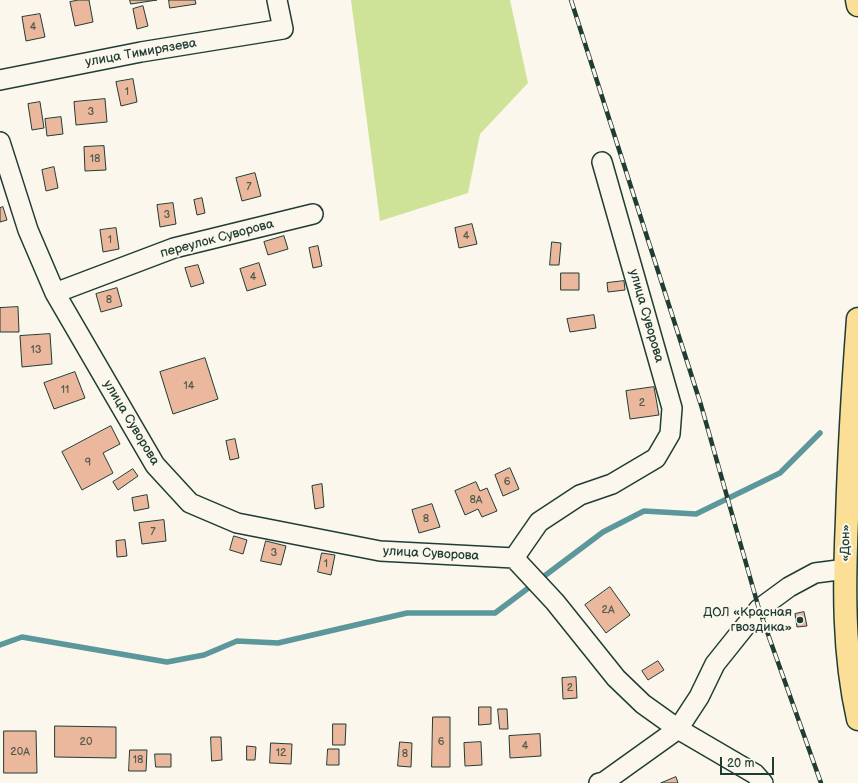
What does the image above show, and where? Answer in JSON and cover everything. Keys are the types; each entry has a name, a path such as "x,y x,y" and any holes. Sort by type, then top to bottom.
{"highway":[{"path":"857,0 858,6"},
{"name":"«Дон»","path":"858,319 849,438 844,610 854,700 858,719"}],"street":[{"name":"улица Тимирязева","path":"0,80 141,52 283,29 277,0"},
{"name":"улица Суворова","path":"0,142 28,230 55,293 155,465 190,503 237,523 380,552 514,558 539,522 580,495 612,484 656,458 670,434 672,408 602,162"},
{"name":"переулок Суворова","path":"55,293 174,248 313,214"},
{"path":"514,558 555,602 616,678 643,704 678,729 755,774 763,783"},
{"path":"600,783 604,782 678,729 699,697 715,664 759,609 789,587 815,573 846,569"}],"green space":[{"path":"351,0 510,0 528,83 480,134 468,193 380,221"}],"building":[{"path":"89,0 93,22 75,26 70,2"},
{"path":"130,0 157,0 131,4"},
{"path":"169,0 195,0 196,4 170,8"},
{"path":"143,6 148,26 137,29 133,9"},
{"path":"40,14 45,37 26,41 22,17"},
{"path":"133,79 137,102 121,106 116,82"},
{"path":"105,99 107,122 76,125 74,102"},
{"path":"40,102 44,128 32,130 28,104"},
{"path":"61,117 63,134 47,136 45,119"},
{"path":"104,146 106,170 85,171 84,147"},
{"path":"54,167 58,188 46,191 42,170"},
{"path":"255,173 261,196 242,201 236,178"},
{"path":"202,198 205,213 197,215 194,200"},
{"path":"173,203 176,224 160,227 157,205"},
{"path":"3,207 7,220 0,222 0,208"},
{"path":"472,224 477,244 459,248 455,228"},
{"path":"116,228 119,249 103,252 100,230"},
{"path":"284,236 288,249 268,255 264,242"},
{"path":"552,242 561,243 559,265 550,265"},
{"path":"318,246 322,266 313,268 309,248"},
{"path":"259,263 266,285 247,291 240,269"},
{"path":"198,265 204,283 191,287 185,268"},
{"path":"561,273 579,273 579,290 561,290"},
{"path":"624,281 625,290 608,292 607,283"},
{"path":"117,288 122,306 101,312 96,294"},
{"path":"18,307 19,332 0,332 0,308"},
{"path":"594,315 596,328 570,332 567,319"},
{"path":"50,334 52,364 22,367 20,336"},
{"path":"205,358 218,399 173,414 160,372"},
{"path":"75,372 85,398 54,409 44,383"},
{"path":"654,387 659,415 630,419 626,391"},
{"path":"111,426 120,444 103,453 113,473 82,490 62,452"},
{"path":"235,439 239,458 230,460 226,441"},
{"path":"510,468 519,489 503,496 495,475"},
{"path":"133,469 138,476 118,490 113,482"},
{"path":"476,482 480,491 487,488 497,511 482,517 478,509 465,515 455,491"},
{"path":"322,484 324,507 315,509 312,486"},
{"path":"147,495 149,508 134,511 132,498"},
{"path":"432,504 440,527 419,533 412,510"},
{"path":"164,520 166,541 142,544 139,523"},
{"path":"234,536 247,540 243,554 230,550"},
{"path":"125,540 127,556 117,557 116,541"},
{"path":"266,541 286,546 281,565 261,561"},
{"path":"322,553 335,555 331,575 318,572"},
{"path":"610,587 630,615 606,633 585,605"},
{"path":"804,612 807,626 797,627 795,614"},
{"path":"658,661 664,670 648,680 642,671"},
{"path":"576,677 577,698 563,699 562,678"},
{"path":"479,707 491,707 491,724 479,725"},
{"path":"498,709 507,709 508,729 500,729"},
{"path":"433,717 450,717 450,767 432,767"},
{"path":"333,724 346,724 345,745 333,745"},
{"path":"55,726 116,727 116,758 55,757"},
{"path":"4,731 36,731 37,773 4,773"},
{"path":"540,734 541,756 510,758 509,736"},
{"path":"211,737 221,737 222,760 212,761"},
{"path":"400,742 412,743 411,767 398,766"},
{"path":"481,742 482,765 465,766 464,743"},
{"path":"271,743 292,744 291,764 270,763"},
{"path":"247,746 256,747 255,760 247,760"},
{"path":"328,749 339,749 339,765 327,765"},
{"path":"130,750 147,750 146,771 129,771"},
{"path":"155,754 171,754 171,767 156,767"},
{"path":"676,777 678,783 661,783"}],"waterway":[{"path":"0,645 22,637 167,662 204,655 237,641 278,643 407,613 495,613 603,532 644,511 696,514 780,473 820,433"}],"railway":[{"path":"571,0 701,405 759,609 821,783"}],"place":[{"name":"ДОЛ «Красная гвоздика»","path":"800,620"}]}
